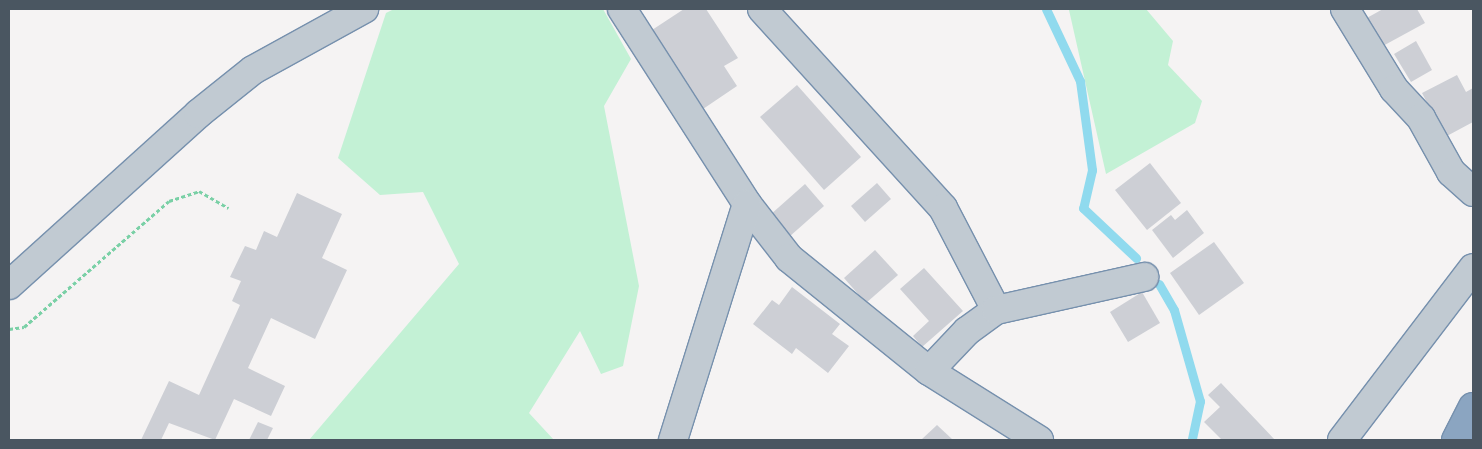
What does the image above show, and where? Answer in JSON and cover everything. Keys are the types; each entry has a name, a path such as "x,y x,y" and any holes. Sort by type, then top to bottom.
{"highway":[{"path":"1454,440 1472,409"}],"street":[{"path":"9,285 198,114 252,70 364,9"},
{"path":"622,9 748,204 789,258 929,371 1039,440"},
{"path":"762,9 943,208 996,310"},
{"path":"1345,9 1394,89 1421,118 1451,172 1473,192"},
{"path":"673,440 748,204"},
{"path":"1342,440 1473,268"},
{"path":"929,371 967,331 996,310 1144,277"}],"path":[{"path":"9,329 24,327 169,201 199,191 228,208"}],"green space":[{"path":"394,9 603,9 631,59 604,106 639,286 623,366 601,374 580,331 529,413 554,440 309,440 459,264 423,192 380,195 338,158 386,13"},
{"path":"1146,9 1173,41 1168,65 1202,101 1195,123 1106,174 1069,10"}],"building":[{"path":"684,9 706,9 738,58 724,66 737,86 703,109 652,30"},
{"path":"1383,9 1417,9 1425,23 1381,47 1365,19"},
{"path":"1416,41 1432,70 1411,82 1394,54"},
{"path":"1457,75 1466,92 1473,88 1473,122 1445,137 1422,93"},
{"path":"797,85 861,157 824,190 760,117"},
{"path":"1150,163 1181,203 1147,230 1115,190"},
{"path":"877,183 891,199 865,222 851,206"},
{"path":"805,184 824,206 789,237 770,215"},
{"path":"297,193 342,214 322,258 347,270 315,339 271,318 248,368 285,386 271,416 234,399 215,440 169,423 161,440 141,440 169,381 199,395 240,305 232,301 241,281 230,277 245,246 256,250 264,231 277,237"},
{"path":"1187,210 1204,233 1173,258 1152,230 1171,215 1175,220"},
{"path":"1214,242 1244,283 1199,315 1170,273"},
{"path":"875,250 898,275 866,303 844,278"},
{"path":"924,268 963,311 922,347 913,336 929,321 900,289"},
{"path":"792,287 840,324 832,334 849,346 828,373 796,348 792,354 753,324 772,300 779,305"},
{"path":"1142,292 1160,323 1128,342 1110,312"},
{"path":"1221,383 1275,440 1222,440 1204,422 1220,407 1208,395"},
{"path":"258,422 273,428 267,440 249,440"},
{"path":"937,425 953,440 921,440"}],"waterway":[{"path":"1046,9 1080,81 1092,170 1083,208 1136,258"},
{"path":"1159,284 1174,310 1200,401 1192,440"}]}
